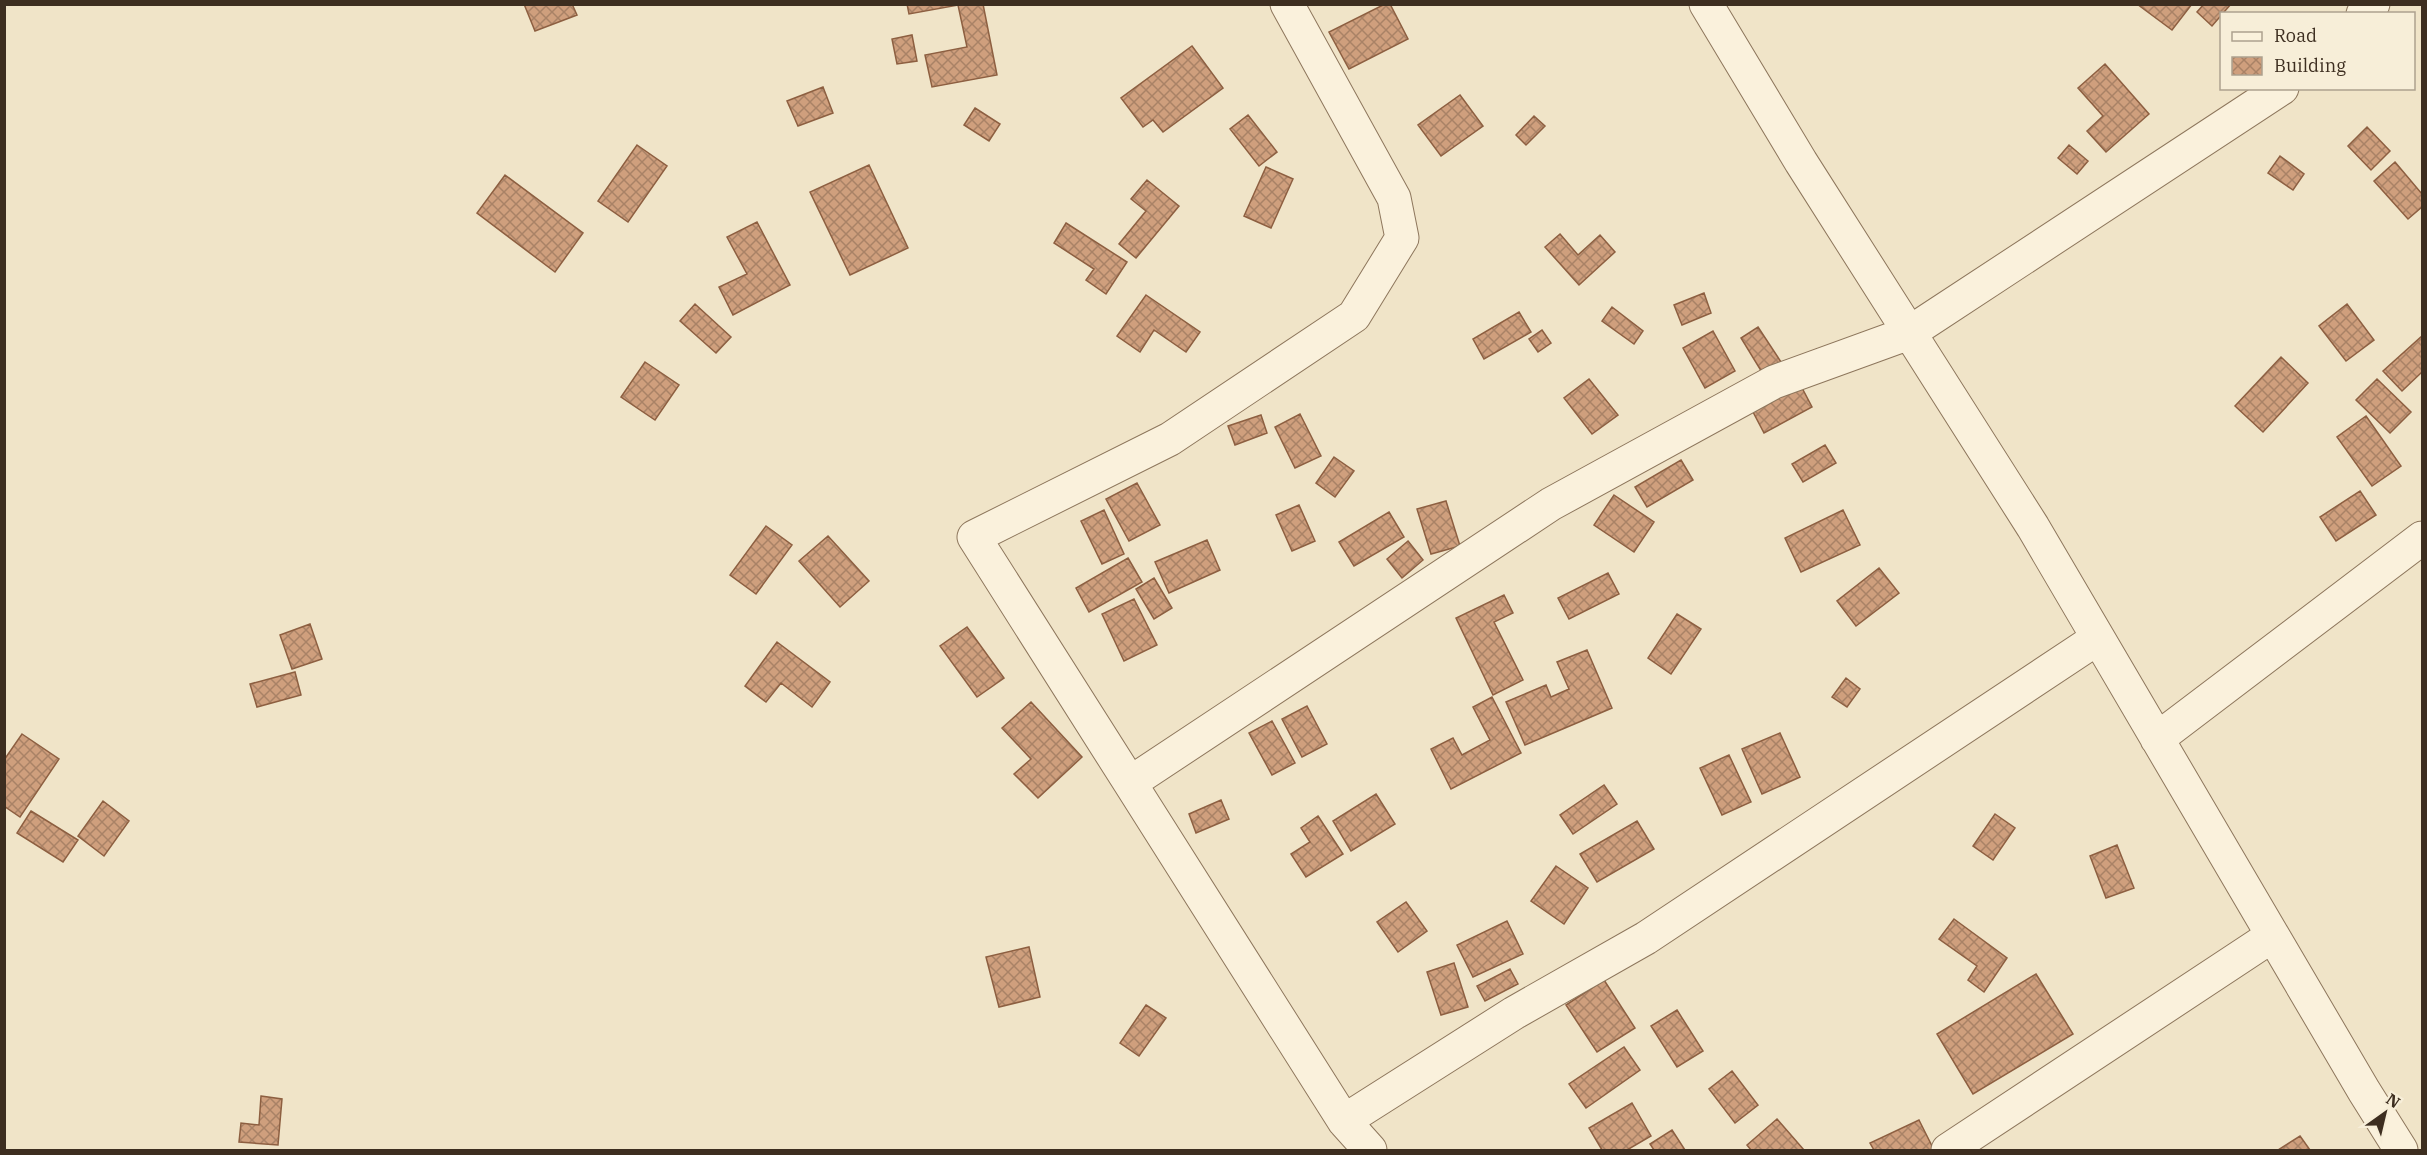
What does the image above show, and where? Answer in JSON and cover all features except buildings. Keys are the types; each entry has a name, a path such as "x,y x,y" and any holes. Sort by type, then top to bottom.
{"street":[{"path":"1287,4 1394,198 1402,238 1354,316 1170,440 974,537 1344,1121 1370,1150"},
{"path":"1706,4 1801,162 2033,527 2272,936 2401,1150"},
{"path":"1130,783 1551,504 1774,382 1909,333 2279,90"},
{"path":"2157,739 2422,538"},
{"path":"1344,1121 1514,1013 1646,938 2098,638"},
{"path":"1948,1150 2272,936"}]}
